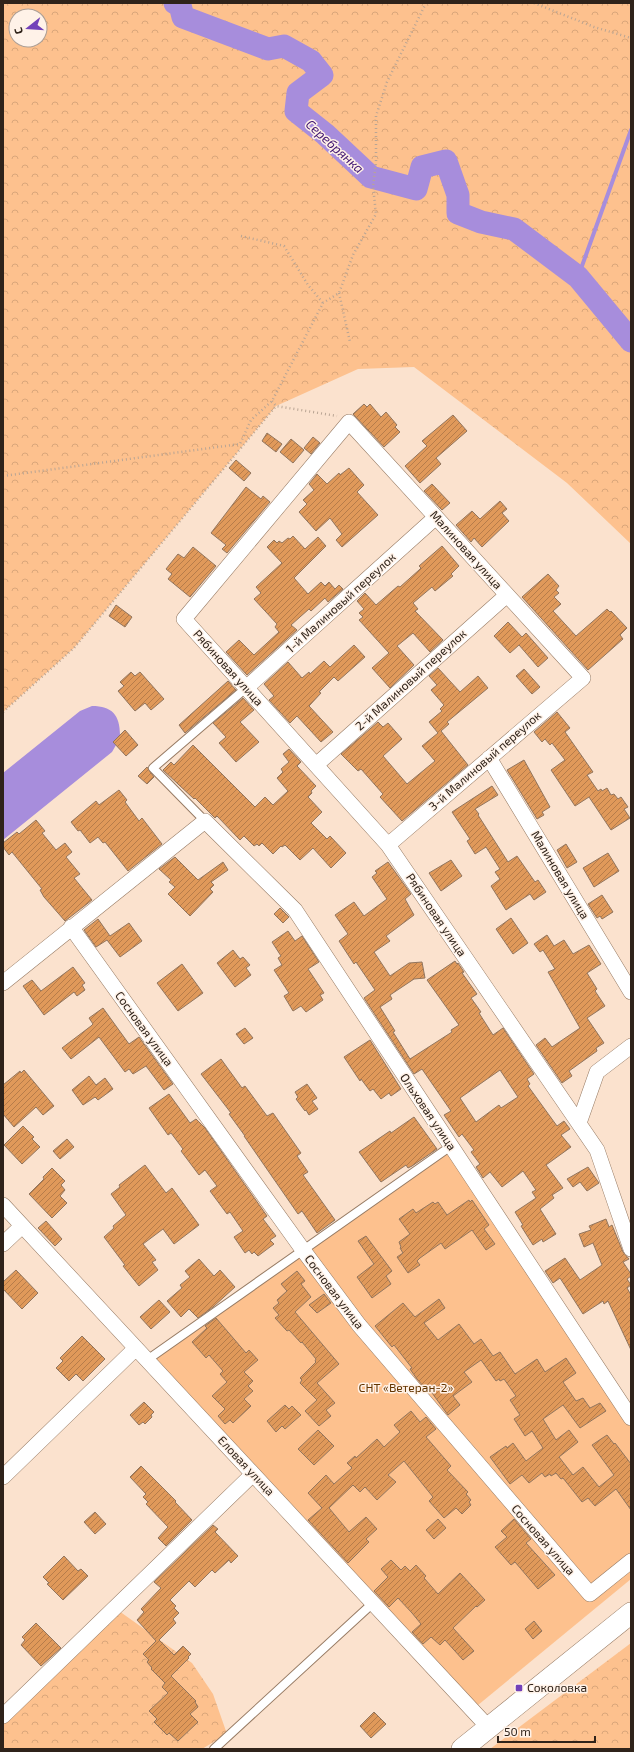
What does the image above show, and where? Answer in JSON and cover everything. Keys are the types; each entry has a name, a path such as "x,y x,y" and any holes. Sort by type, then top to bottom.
{"main road":[{"path":"462,1749 631,1613"}],"street":[{"name":"Малиновая улица","path":"346,420 583,678"},
{"name":"Рябиновая улица","path":"346,420 184,619 388,845 597,1150 631,1248"},
{"name":"1-й Малиновый переулок","path":"246,688 436,517"},
{"name":"2-й Малиновый переулок","path":"316,765 506,595"},
{"name":"3-й Малиновый переулок","path":"388,845 583,678"},
{"name":"Малиновая улица","path":"489,758 631,992"},
{"path":"3,982 205,821"},
{"name":"Ольховая улица","path":"205,821 295,910 631,1418"},
{"name":"Сосновая улица","path":"71,927 303,1250 359,1325 590,1594 631,1561"},
{"path":"579,1123 596,1072 631,1046"},
{"name":"Еловая улица","path":"3,1205 489,1728"},
{"path":"3,1244 22,1226"},
{"path":"3,1477 136,1348"},
{"path":"3,1716 253,1474"}],"lane":[{"path":"205,821 153,768 246,688"},
{"path":"147,1360 451,1146"},
{"path":"214,1749 373,1603"}],"path":[{"path":"350,342 339,293 353,255 376,214 373,186 376,164 376,116 387,82 426,3"},
{"path":"534,3 594,27 631,38"},
{"path":"242,236 284,246 308,285 323,303"},
{"path":"3,476 240,444 251,420 272,401 323,303 339,293"},
{"path":"272,401 276,406 346,420"},
{"path":"3,712 74,648 276,406"}],"green space":[{"path":"3,3 631,3 631,544 567,483 414,367 358,369 276,406 74,648 3,712"},
{"name":"СНТ «Ветеран-2»","path":"451,1146 631,1418 631,1579 472,1710 147,1360"},
{"path":"119,1611 192,1663 213,1694 227,1734 202,1749 3,1749 3,1719"},
{"path":"631,1643 631,1749 490,1749"}],"shaded area":[{"path":"92,706 99,706 110,710 116,717 120,728 120,735 113,742 116,745 112,752 3,840 3,773 80,711"}],"building":[{"path":"364,404 367,407 370,404 381,417 386,412 397,425 395,427 400,432 384,447 353,414"},
{"path":"453,415 467,431 436,458 441,464 420,483 405,466 427,446 422,441"},
{"path":"267,433 282,444 276,452 262,441"},
{"path":"313,437 320,443 311,454 304,448"},
{"path":"291,439 304,450 293,463 280,452"},
{"path":"236,460 251,473 244,481 229,468"},
{"path":"349,468 364,485 357,492 378,515 342,547 336,540 342,534 330,518 316,531 299,512 307,504 303,500 314,490 309,484 317,474 327,484 339,473 340,475"},
{"path":"432,484 450,503 442,510 424,491"},
{"path":"246,487 261,499 263,496 270,502 227,553 222,549 226,545 211,533"},
{"path":"500,501 507,509 502,513 509,521 482,547 474,538 471,542 456,525 472,511 480,519"},
{"path":"293,536 305,549 318,537 326,546 294,578 308,594 321,582 325,586 329,582 335,589 339,585 343,589 328,602 325,598 311,611 309,609 291,625 297,630 247,675 226,652 239,640 254,655 279,632 275,627 277,624 254,599 261,593 256,587 282,563 267,547 274,540 277,543 279,541 282,543"},
{"path":"442,546 459,566 451,574 453,576 435,591 432,587 413,603 418,609 415,611 443,640 430,652 413,633 397,646 414,665 390,688 372,668 389,653 359,620 363,617 359,613 364,609 357,601 365,593 376,605 398,586 400,587 421,568 419,566"},
{"path":"193,547 216,566 190,597 168,579 172,574 166,569 178,554 184,558"},
{"path":"548,574 559,586 556,590 559,593 554,597 561,604 553,611 576,636 607,609 610,612 611,611 627,628 620,635 623,639 588,670 522,597"},
{"path":"116,605 132,617 125,627 109,616"},
{"path":"508,622 522,637 526,633 548,658 538,667 519,645 510,653 494,636"},
{"path":"354,645 365,657 338,681 334,677 319,692 321,693 309,706 333,732 321,742 297,716 290,723 269,700 274,696 264,684 288,662 302,678 309,672 310,674 324,661 330,667"},
{"path":"438,668 460,692 478,676 488,688 447,722 449,724 441,731 468,765 402,821 380,797 383,794 361,769 358,771 341,754 378,722 383,727 388,723 402,739 383,756 407,784 435,761 422,746 438,733 429,722 442,711 440,709 444,705 431,690 437,685 429,676"},
{"path":"524,669 540,687 532,694 516,676"},
{"path":"131,672 135,676 140,672 164,699 151,710 145,703 135,711 118,691 124,686 120,682"},
{"path":"228,681 236,690 185,733 179,725"},
{"path":"243,698 254,710 240,722 259,742 236,762 219,743 226,737 213,723"},
{"path":"557,712 570,728 565,732 593,772 587,775 598,791 601,789 602,791 607,788 611,795 614,794 618,799 621,797 628,807 624,809 630,818 611,830 589,797 575,806 551,770 565,760 552,743 550,745 545,739 542,742 534,732"},
{"path":"125,730 138,745 126,756 113,742"},
{"path":"193,745 255,807 265,797 273,805 288,791 277,778 283,772 281,769 289,762 283,754 289,749 301,762 297,766 316,786 308,797 322,812 311,823 327,839 330,836 346,853 331,868 313,848 300,860 285,845 282,847 281,846 273,854 262,843 259,846 257,844 254,846 244,836 240,840 217,816 215,818 163,770 171,762 174,765"},
{"path":"524,760 550,807 542,812 544,815 537,819 507,770"},
{"path":"147,767 154,777 147,784 138,776"},
{"path":"492,786 498,795 475,809 479,814 478,815 508,862 517,856 535,882 538,880 546,892 534,900 530,894 506,910 491,886 500,879 495,872 500,869 486,847 475,854 467,841 470,839 452,812"},
{"path":"119,790 127,800 125,802 139,821 142,818 162,844 128,871 105,842 103,843 98,837 90,843 80,830 78,831 71,822 96,801 99,805"},
{"path":"36,820 45,831 42,833 56,850 65,843 72,852 66,857 80,874 74,878 92,900 65,921 44,897 40,890 42,889 12,852 9,855 3,847 3,843 17,832 19,834"},
{"path":"566,844 577,862 567,868 557,850"},
{"path":"608,853 619,871 594,887 583,868"},
{"path":"175,857 198,880 223,862 228,870 211,882 214,885 210,889 213,892 190,916 168,894 175,887 169,882 171,880 159,869"},
{"path":"451,860 462,876 441,891 429,873"},
{"path":"388,862 411,894 405,899 414,915 386,936 390,941 374,952 390,976 409,963 422,962 425,978 414,979 390,995 392,999 380,1007 395,1031 393,1032 410,1059 452,1032 451,1030 459,1025 427,980 455,961 464,972 462,973 477,994 471,998 481,1012 479,1013 493,1035 503,1028 534,1074 527,1079 530,1084 528,1086 557,1126 564,1121 570,1129 561,1135 571,1147 546,1165 563,1188 552,1195 554,1198 540,1209 556,1234 543,1242 542,1239 533,1245 521,1226 523,1225 515,1212 536,1198 532,1192 536,1190 523,1171 502,1187 490,1172 483,1178 476,1167 480,1164 471,1152 474,1150 462,1134 459,1137 444,1115 451,1111 422,1069 414,1074 364,998 375,990 356,962 354,964 339,941 348,934 335,915 354,902 364,916 387,899 372,877 377,873 375,871","holes":["500,1070 518,1097 501,1108 499,1105 476,1122 460,1098"]},
{"path":"602,895 613,912 602,919 600,916 597,918 588,904"},
{"path":"280,908 289,917 283,923 274,914"},
{"path":"511,918 528,943 513,954 496,929"},
{"path":"98,919 110,936 129,923 142,941 120,957 107,940 96,947 84,930"},
{"path":"288,931 295,941 302,936 319,962 308,969 324,993 320,995 323,1000 306,1012 301,1006 293,1011 284,996 289,993 274,970 282,965 278,958 281,956 272,942"},
{"path":"547,935 554,946 564,940 573,954 589,945 601,964 587,973 597,989 595,991 605,1006 587,1018 604,1043 596,1048 597,1051 569,1071 572,1076 562,1083 536,1045 545,1038 552,1047 580,1028 548,972 555,969 543,950 540,952 534,944"},
{"path":"233,950 240,959 243,957 250,965 246,968 251,975 235,987 217,963"},
{"path":"182,964 203,993 178,1011 157,983"},
{"path":"73,967 85,983 82,985 85,990 77,996 74,992 44,1015 23,986 32,980 41,991"},
{"path":"103,1008 129,1044 139,1037 173,1084 164,1090 146,1066 133,1074 129,1069 125,1072 99,1037 71,1059 62,1048 91,1026 93,1024 89,1018"},
{"path":"245,1028 253,1038 244,1044 236,1034"},
{"path":"370,1040 401,1089 391,1096 389,1093 381,1099 373,1089 370,1091 361,1079 360,1081 344,1057"},
{"path":"221,1059 242,1088 245,1086 267,1116 273,1113 301,1153 297,1156 308,1172 303,1175 335,1220 317,1233 302,1211 298,1214 229,1114 231,1113 201,1074"},
{"path":"24,1070 54,1106 43,1115 36,1107 14,1127 3,1114 3,1085 20,1071 21,1073"},
{"path":"89,1076 96,1085 105,1078 113,1089 98,1100 95,1097 83,1105 72,1090"},
{"path":"307,1084 317,1098 312,1101 318,1109 309,1115 296,1099 298,1097 295,1092"},
{"path":"169,1094 190,1123 196,1119 205,1128 267,1216 263,1219 276,1236 270,1240 274,1244 258,1256 254,1252 252,1254 249,1250 245,1253 234,1237 243,1231 230,1212 227,1214 210,1191 217,1186 205,1170 199,1175 181,1151 183,1149 171,1133 168,1135 149,1108"},
{"path":"414,1117 437,1149 412,1166 408,1168 406,1165 381,1182 359,1152"},
{"path":"23,1126 34,1137 32,1139 40,1147 22,1164 4,1145"},
{"path":"67,1139 74,1147 60,1159 53,1151"},
{"path":"145,1165 166,1193 172,1188 199,1225 174,1244 163,1229 143,1244 156,1260 152,1262 158,1270 139,1286 123,1266 125,1265 104,1237 114,1228 113,1226 126,1215 111,1194 120,1187 119,1185"},
{"path":"588,1167 599,1183 587,1191 580,1182 573,1187 567,1179"},
{"path":"52,1168 65,1181 61,1185 65,1190 60,1196 67,1203 52,1218 29,1194 44,1179 43,1177"},
{"path":"469,1200 470,1202 472,1200 489,1225 484,1229 495,1244 486,1250 472,1230 445,1249 441,1243 420,1258 417,1261 420,1265 408,1273 397,1257 403,1253 399,1242 410,1234 399,1219 413,1209 416,1213 433,1202 435,1204 438,1202 447,1215"},
{"path":"606,1219 609,1227 612,1225 623,1252 629,1259 623,1262 631,1274 631,1276 627,1279 631,1285 627,1288 631,1295 631,1350 608,1301 604,1304 603,1301 583,1314 560,1278 553,1283 545,1271 565,1258 580,1280 602,1265 593,1243 584,1247 579,1234 591,1230 589,1226"},
{"path":"46,1221 62,1239 55,1246 38,1228"},
{"path":"366,1236 392,1271 386,1276 391,1284 372,1298 357,1277 374,1264 358,1241"},
{"path":"199,1259 214,1276 220,1270 235,1287 213,1307 198,1318 189,1309 181,1317 167,1301 182,1288 180,1285 190,1277 185,1271"},
{"path":"16,1270 38,1293 22,1309 3,1289 3,1282"},
{"path":"297,1271 305,1281 301,1284 311,1297 295,1312 339,1364 317,1383 335,1403 326,1410 331,1416 319,1426 305,1411 317,1400 300,1383 302,1380 300,1378 316,1362 316,1359 302,1342 301,1343 289,1330 287,1331 275,1318 279,1315 273,1308 279,1303 277,1300 287,1291 281,1284"},
{"path":"324,1294 331,1303 317,1313 309,1305"},
{"path":"439,1299 445,1308 424,1323 438,1340 459,1324 474,1344 481,1339 493,1356 500,1352 515,1374 537,1359 545,1372 566,1358 576,1373 563,1382 576,1401 583,1398 590,1408 600,1403 606,1411 580,1428 563,1405 543,1419 556,1440 569,1430 578,1442 559,1457 573,1475 583,1467 599,1487 614,1475 592,1445 607,1435 631,1464 631,1510 616,1489 595,1506 588,1498 582,1502 563,1478 561,1479 556,1473 545,1477 542,1473 529,1483 522,1475 510,1484 490,1457 513,1443 526,1461 543,1448 532,1431 525,1436 514,1419 520,1415 510,1400 516,1396 504,1379 500,1381 499,1379 496,1381 481,1360 464,1372 472,1382 453,1396 460,1405 448,1415 427,1386 424,1387 417,1379 410,1369 412,1368 394,1345 392,1347 375,1326 403,1303 415,1317"},
{"path":"159,1300 170,1312 151,1329 140,1317"},
{"path":"216,1318 246,1353 249,1350 258,1360 244,1372 253,1381 248,1386 253,1391 244,1399 251,1406 233,1423 230,1420 225,1424 218,1416 225,1409 212,1396 227,1382 220,1374 223,1371 209,1355 206,1358 192,1342 207,1328 205,1326"},
{"path":"82,1336 105,1359 83,1381 76,1374 69,1381 56,1368 63,1361 60,1358"},
{"path":"144,1402 154,1412 151,1415 152,1417 145,1424 143,1422 139,1425 130,1415"},
{"path":"285,1405 289,1409 292,1406 301,1415 285,1429 282,1426 276,1432 267,1421"},
{"path":"411,1411 420,1422 426,1417 436,1429 426,1437 451,1466 447,1470 468,1492 466,1494 471,1500 469,1502 471,1505 462,1514 456,1508 444,1518 429,1501 433,1497 404,1461 388,1475 396,1482 377,1500 365,1487 360,1492 353,1485 329,1508 349,1532 366,1517 377,1529 366,1539 369,1542 348,1563 308,1520 322,1508 308,1493 326,1475 334,1484 352,1468 347,1463 355,1456 356,1458 377,1439 384,1447 400,1432 394,1425"},
{"path":"318,1430 334,1446 314,1465 298,1449"},
{"path":"141,1466 176,1501 175,1502 192,1520 166,1546 158,1538 168,1527 146,1504 148,1502 143,1497 146,1494 130,1477"},
{"path":"95,1512 106,1524 95,1534 84,1522"},
{"path":"438,1519 446,1528 434,1539 426,1530"},
{"path":"514,1519 531,1539 526,1543 555,1575 538,1589 515,1562 511,1565 495,1547 507,1537 501,1531"},
{"path":"213,1525 218,1529 215,1532 238,1556 231,1563 229,1560 215,1573 212,1570 195,1587 189,1581 170,1600 176,1606 174,1608 179,1613 173,1619 176,1623 159,1640 174,1655 183,1646 191,1654 188,1657 189,1658 171,1676 196,1701 195,1702 198,1707 190,1714 198,1722 178,1741 169,1733 167,1735 154,1722 157,1719 149,1711 168,1693 162,1687 165,1683 151,1669 152,1668 147,1662 149,1660 143,1654 156,1641 137,1620 144,1612 141,1609 161,1588 154,1582"},
{"path":"64,1556 78,1571 81,1569 88,1576 63,1600 47,1584 49,1583 43,1577"},
{"path":"391,1560 401,1570 405,1566 410,1571 416,1565 426,1576 424,1578 438,1594 460,1573 485,1600 477,1607 476,1606 453,1628 474,1651 463,1660 445,1640 440,1645 431,1637 423,1644 412,1632 421,1624 412,1613 398,1598 389,1607 374,1591 388,1577 381,1569"},
{"path":"534,1621 542,1631 533,1639 525,1629"},
{"path":"36,1623 61,1648 41,1666 21,1645 25,1640 22,1637"},
{"path":"374,1712 386,1724 371,1738 360,1726"}],"waterway":[{"name":"Серебрянка","path":"175,3 180,5 183,17 268,49 284,46 311,61 322,75 298,93 296,111 325,134 371,177 416,189 422,167 446,161 458,195 458,213 481,222 514,229 578,277 631,341"},
{"path":"578,277 631,130"}],"place":[{"name":"Соколовка","path":"519,1688"}]}
